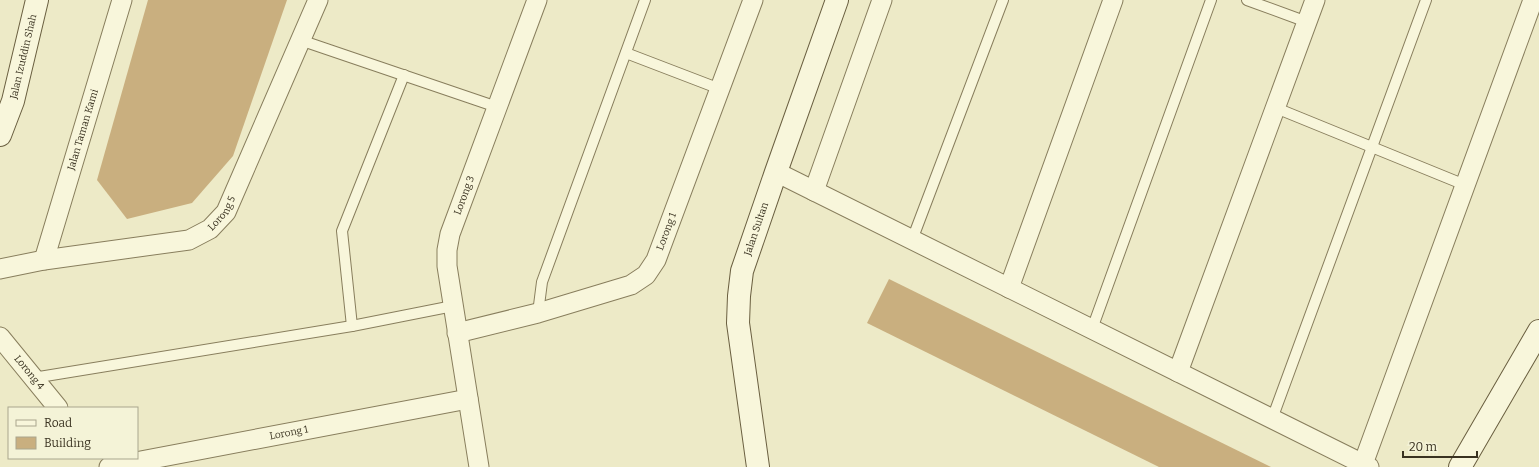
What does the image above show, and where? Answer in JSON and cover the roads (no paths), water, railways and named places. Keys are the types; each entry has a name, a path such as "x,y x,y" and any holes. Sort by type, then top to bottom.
{"street":[{"name":"Jalan Izuddin Shah","path":"0,134 13,101 37,0"},
{"name":"Jalan Taman Kami","path":"44,260 122,0"},
{"name":"Lorong 5","path":"0,269 44,260 189,240 210,229 226,212 318,0"},
{"name":"Lorong 3","path":"479,467 447,266 447,250 450,234 536,0"},
{"name":"Lorong 1","path":"457,333 538,313 631,285 646,275 656,260 752,0"},
{"name":"Jalan Sultan","path":"758,467 738,323 742,271 837,0"},
{"path":"814,191 882,0"},
{"path":"1010,288 1113,0"},
{"path":"1178,372 1315,0"},
{"path":"776,172 1366,465 1465,185 1533,0"},
{"path":"1460,467 1539,332"},
{"name":"Lorong 4","path":"0,338 57,407"},
{"name":"Lorong 1","path":"109,467 468,398"},
{"path":"100,459 106,467"}],"lane":[{"path":"538,313 542,282 645,0"},
{"path":"912,240 1003,0"},
{"path":"1092,329 1211,0"},
{"path":"1247,0 1307,22"},
{"path":"1272,418 1426,0"},
{"path":"300,40 497,107"},
{"path":"626,53 720,88"},
{"path":"352,326 342,231 404,75"},
{"path":"1276,108 1465,185"},
{"path":"34,378 352,326 453,306"}]}
